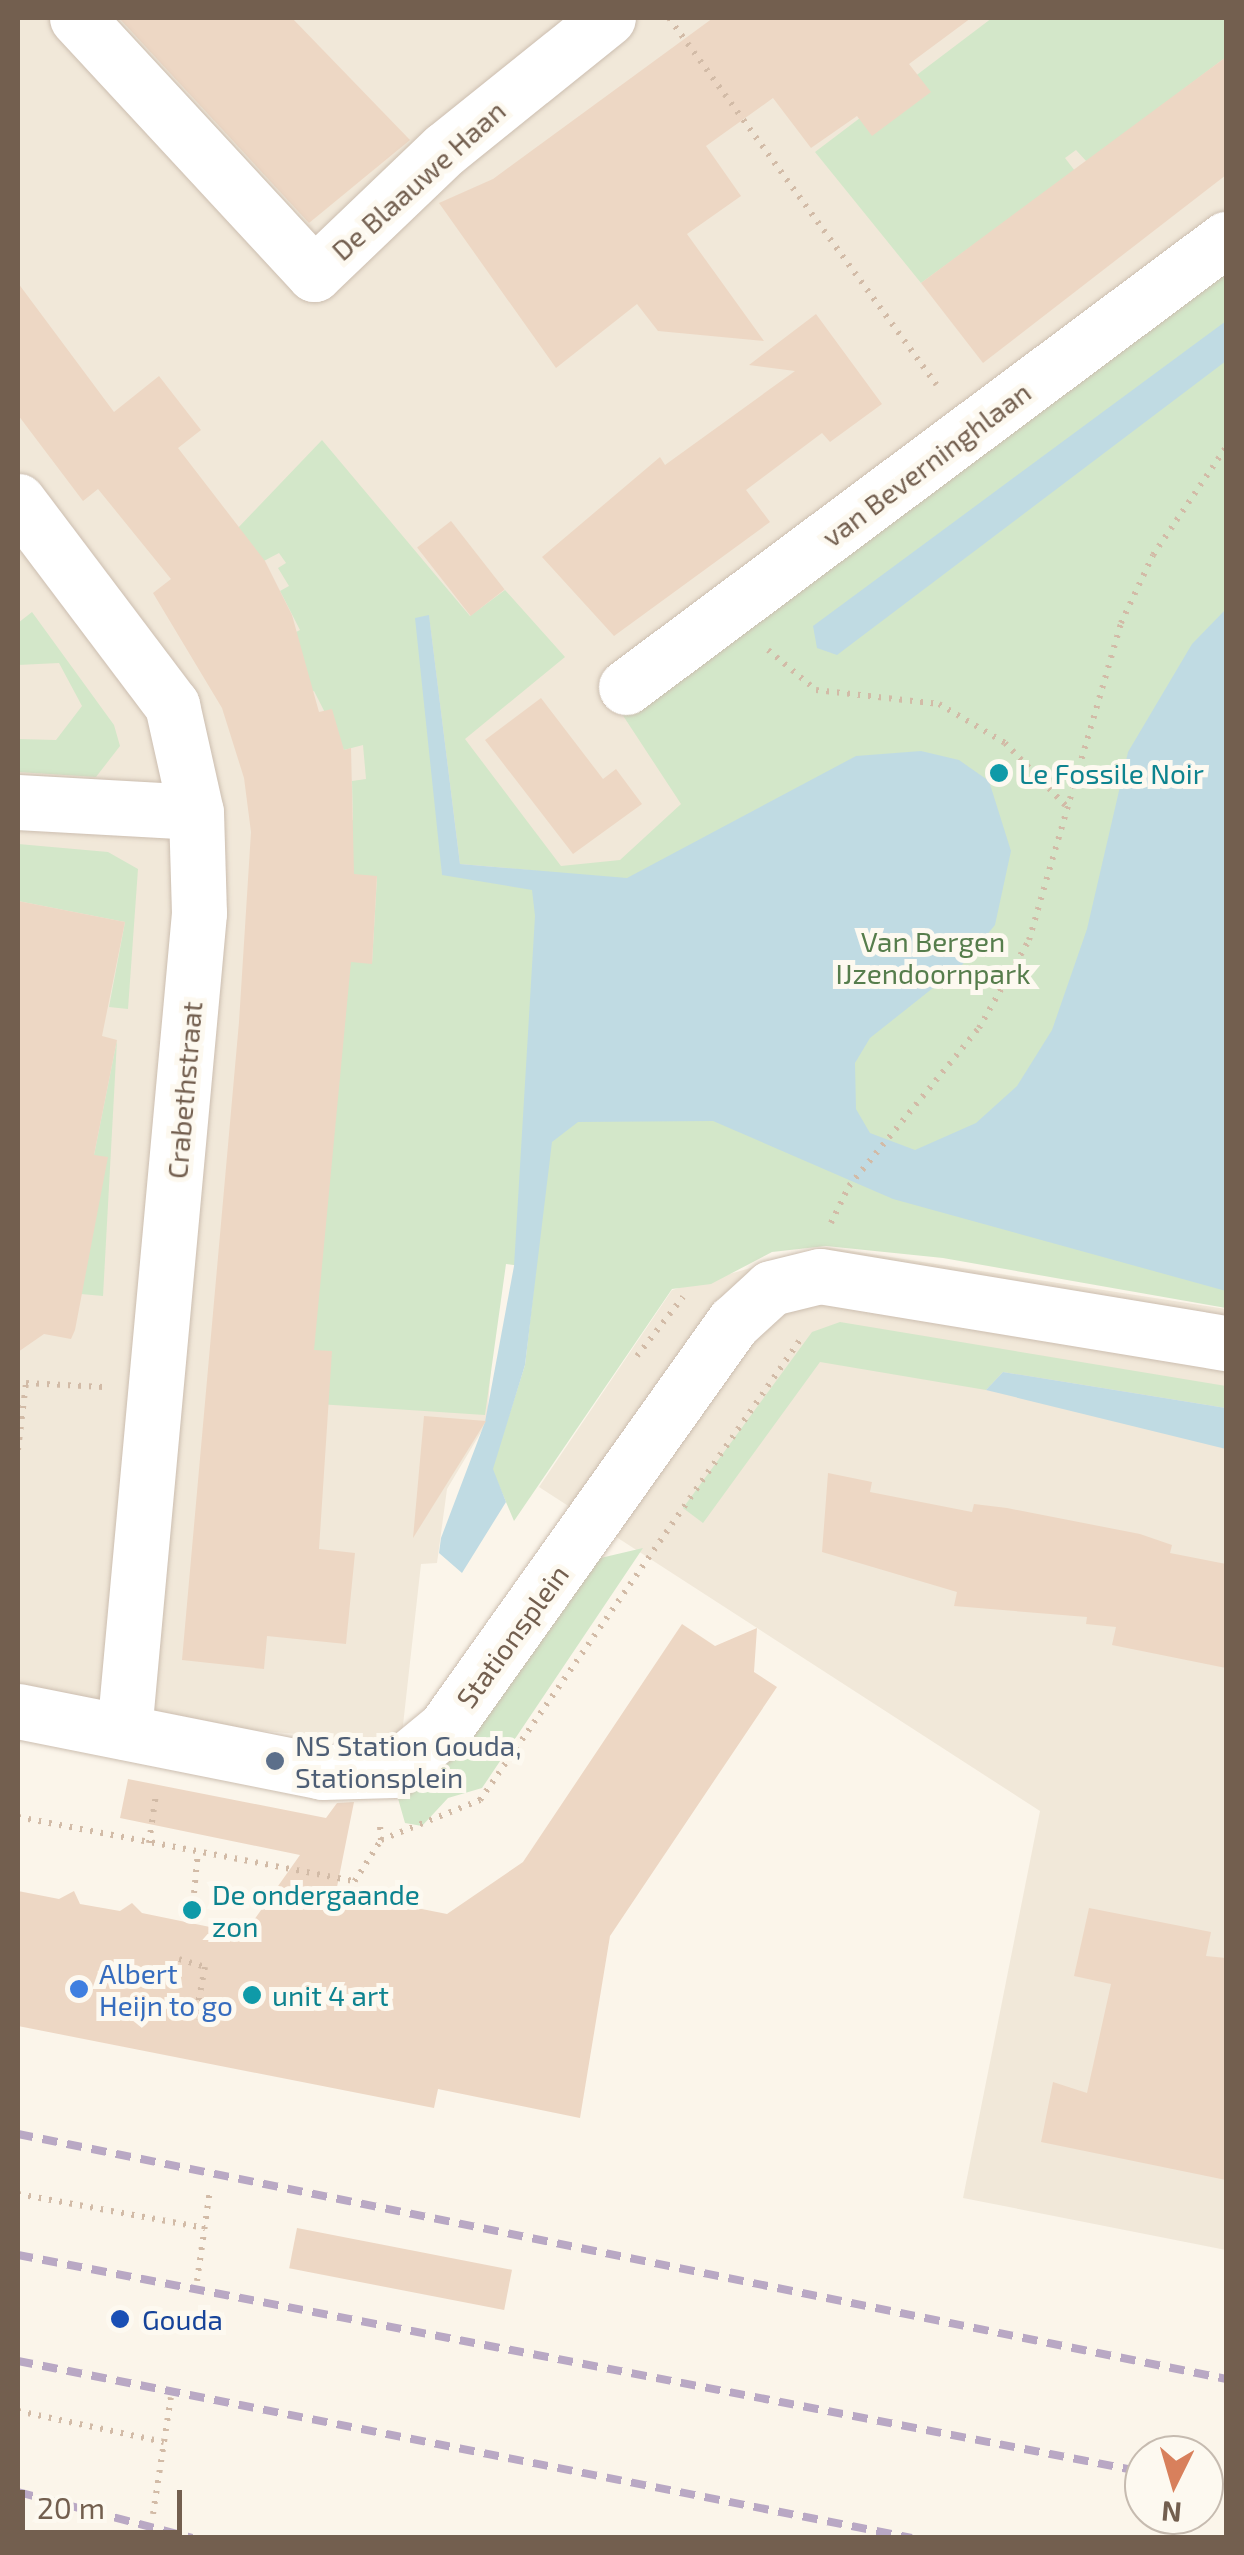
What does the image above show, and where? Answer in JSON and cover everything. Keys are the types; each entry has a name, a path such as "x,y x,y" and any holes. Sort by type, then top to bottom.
{"street":[{"name":"De Blaauwe Haan","path":"77,18 314,274 445,149 608,18"},
{"name":"van Beverninghlaan","path":"626,688 1226,240"},
{"name":"Crabethstraat","path":"18,501 172,705 196,812 199,913 159,1390 124,1732"},
{"path":"18,802 196,812"},
{"name":"Stationsplein","path":"374,1776 421,1753 445,1728 734,1322 770,1288 820,1276 1226,1343"},
{"path":"18,1711 374,1776"}],"path":[{"path":"668,18 970,431"},
{"path":"849,1186 894,1138 979,1028 1029,940 1121,623 1152,554 1226,446"},
{"path":"730,610 816,690 939,704 1005,743 1068,808"},
{"path":"349,1890 382,1840 480,1800 805,1334"},
{"path":"18,1450 26,1384 159,1390"},
{"path":"374,1776 382,1840"},
{"path":"18,1817 355,1881"},
{"path":"194,1894 198,1851"},
{"path":"179,1959 205,1967 195,2019"},
{"path":"197,2282 210,2190"},
{"path":"18,2194 205,2228"},
{"path":"153,2514 171,2397"},
{"path":"18,2411 164,2442"}],"shaded area":[{"path":"18,18 1226,18 1226,261 623,714 683,805 628,860 525,888 487,1422 447,1489 437,1563 421,1564 402,1734 391,1743 170,1722 18,1691"},
{"path":"826,1247 1226,1309 1226,2250 963,2198 1040,1811 539,1487 672,1290"}],"green space":[{"path":"992,18 1226,18 1226,57 1087,162 1076,150 1065,158 1075,171 921,283 815,152"},
{"name":"Van Bergen IJzendoornpark","path":"1226,261 1226,1308 943,1258 826,1246 772,1252 711,1284 672,1289 514,1521 492,1469 525,1365 536,1268 506,1264 485,1415 318,1404 312,1370 342,961 372,963 377,877 348,874 341,823 353,820 352,781 366,779 363,745 344,750 314,691 304,694 288,636 300,630 280,591 289,586 278,568 286,563 279,553 260,563 236,530 322,440 470,616 505,590 565,657 465,739 561,866 620,860 681,804 622,714","holes":["429,616 460,864 529,870 442,875"]},
{"path":"32,612 114,725 120,746 96,777 18,772 18,739 56,740 82,706 59,663 18,665 18,623"},
{"path":"18,844 108,852 138,869 128,1009 109,1007 125,922 18,901"},
{"path":"117,1040 103,1296 81,1294 94,1155"},
{"path":"840,1322 1226,1386 1226,1408 1003,1372 986,1390 820,1362 703,1523 683,1508 812,1332"},
{"path":"643,1548 482,1788 448,1798 422,1826 405,1823 397,1795 458,1749 592,1560"}],"water":[{"path":"1226,321 1226,361 837,655 817,648 813,626"},
{"path":"1226,609 1226,1291 893,1199 713,1121 578,1122 552,1142 525,1365 493,1469 506,1502 462,1573 439,1553 441,1538 485,1422 514,1266 535,916 532,890 442,875 415,618 429,615 460,864 627,878 856,756 921,751 959,760 989,781 1011,851 995,925 962,965 870,1038 855,1063 856,1109 870,1133 915,1150 976,1123 1017,1086 1052,1030 1087,929 1128,752 1192,644"},
{"path":"1003,1372 1226,1408 1226,1449 986,1390"}],"building":[{"path":"119,18 292,18 410,140 309,223"},
{"path":"713,18 971,18 909,64 931,92 872,136 857,116 811,148 773,98 706,146 741,196 687,234 764,341 658,331 637,304 556,368 439,203 493,179"},
{"path":"1226,57 1226,175 983,363 921,283"},
{"path":"18,283 114,412 159,376 201,430 178,448 265,561 292,615 319,712 332,709 344,750 351,748 354,874 377,876 372,964 351,962 314,1350 332,1351 319,1549 355,1553 346,1644 267,1636 264,1669 182,1660 239,1022 251,832 244,778 222,708 153,593 171,579 98,489 83,501 18,415"},
{"path":"816,314 882,404 830,442 822,433 746,490 770,522 614,636 542,557 660,457 665,465 795,371 749,365"},
{"path":"451,521 505,590 471,616 417,547"},
{"path":"541,698 603,779 616,769 642,804 573,854 485,740"},
{"path":"18,901 125,922 102,1036 117,1040 94,1155 108,1157 75,1330 71,1339 44,1334 18,1352"},
{"path":"424,1416 486,1421 413,1538"},
{"path":"828,1473 872,1482 870,1492 972,1512 974,1504 1007,1508 1140,1534 1172,1545 1170,1553 1226,1564 1226,1668 1112,1645 1116,1627 1086,1624 1087,1617 954,1606 957,1592 822,1552"},
{"path":"682,1624 715,1646 757,1628 754,1672 777,1687 610,1936 580,2118 438,2089 434,2108 18,2026 18,1891 59,1899 74,1891 80,1904 120,1911 132,1903 142,1913 244,1934 300,1855 120,1818 128,1779 326,1818 337,1803 354,1802 336,1892 447,1914 523,1862"},
{"path":"1089,1908 1211,1932 1206,1956 1226,1958 1226,2180 1041,2142 1053,2082 1087,2093 1111,1984 1074,1976"},
{"path":"297,2228 512,2270 504,2310 289,2268"}],"railway":[{"path":"18,2134 1226,2379"},
{"path":"18,2255 1124,2468"},
{"path":"18,2361 912,2538"},
{"path":"18,2492 192,2538"}],"place":[{"name":"Le Fossile Noir","path":"999,773"},
{"name":"NS Station Gouda, Stationsplein","path":"275,1761"},
{"name":"De ondergaande zon","path":"192,1910"},
{"name":"Albert Heijn to go","path":"79,1989"},
{"name":"unit 4 art","path":"252,1995"},
{"name":"Gouda","path":"120,2319"}]}
